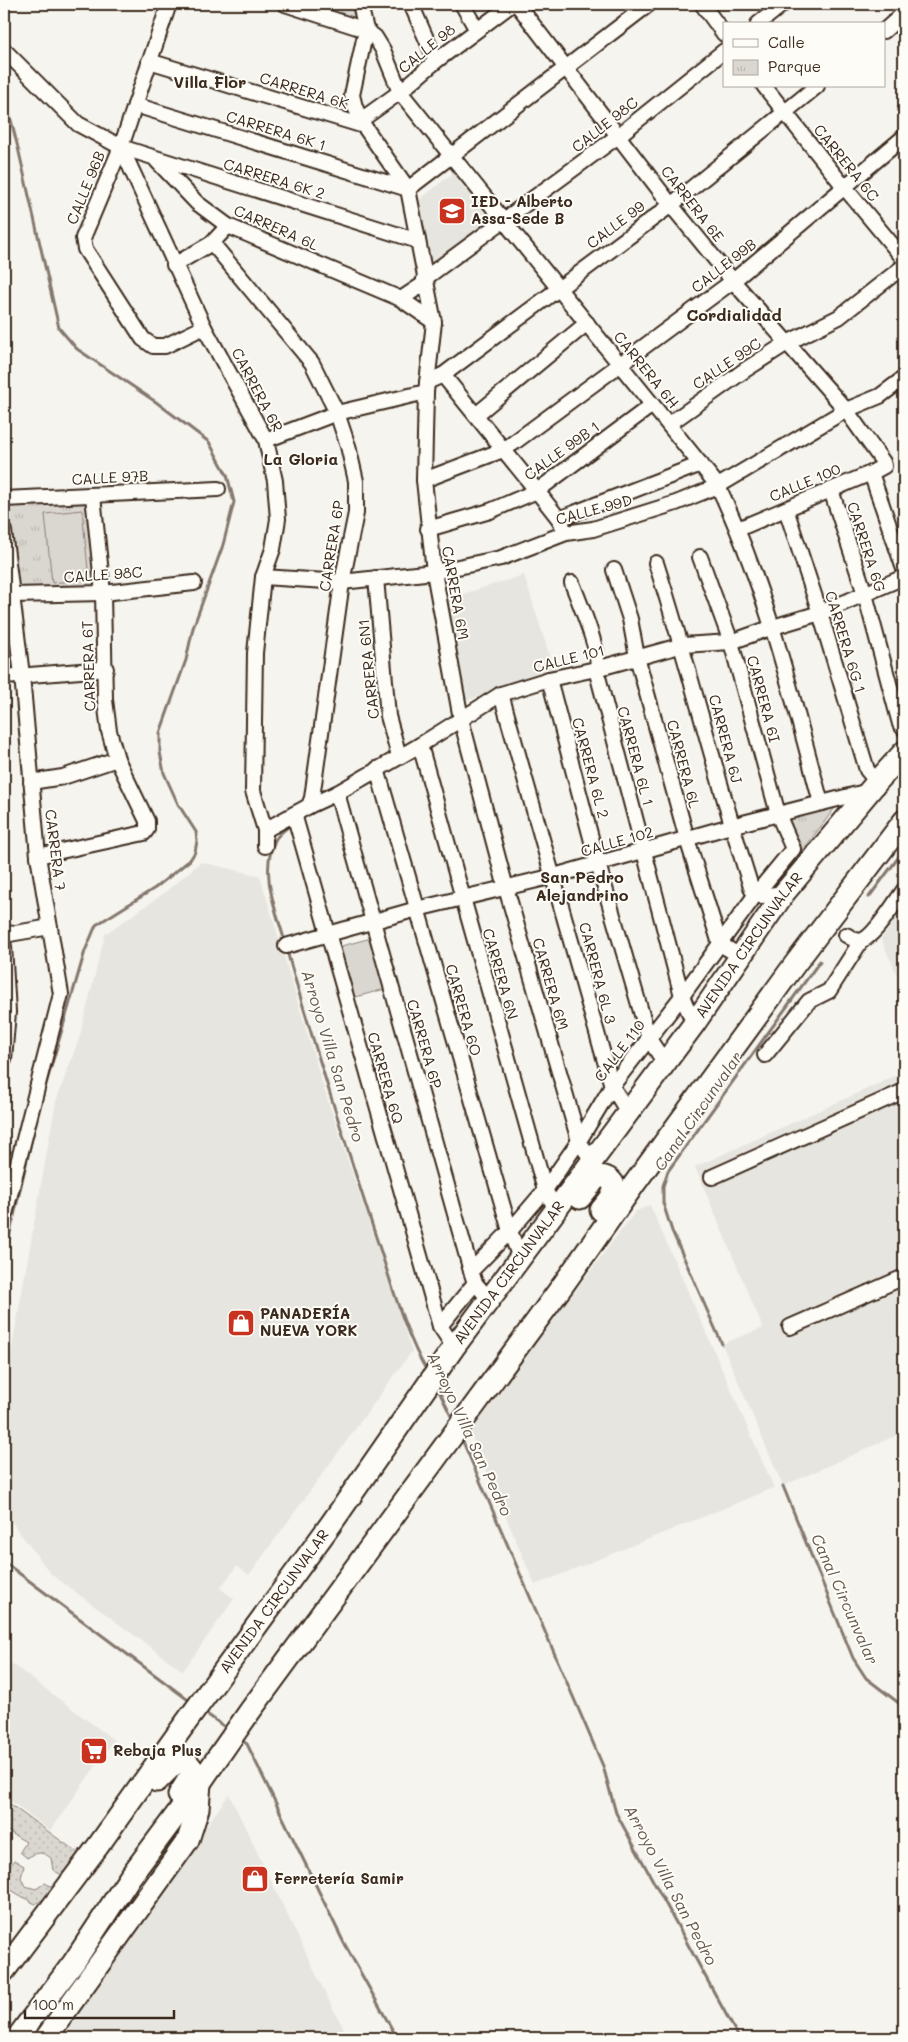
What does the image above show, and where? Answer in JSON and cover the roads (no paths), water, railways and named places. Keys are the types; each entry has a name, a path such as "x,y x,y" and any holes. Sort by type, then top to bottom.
{"highway":[{"name":"AVENIDA CIRCUNVALAR","path":"6,1965 98,1846 336,1517 454,1347 694,1024 784,893 873,786 904,752"},
{"path":"130,1877 772,996 904,821"},
{"path":"516,1264 531,1265 592,1180 596,1177 605,1176 614,1184 614,1192 558,1268 563,1285"},
{"path":"17,2038 74,1962 130,1877 190,1777 192,1768 188,1763 184,1760 178,1760 172,1763 98,1846"},
{"path":"46,2038 188,1840 198,1809 200,1783"}],"street":[{"name":"CALLE 96B","path":"169,4 121,147 83,238 86,249 143,339 153,346 165,346 204,328"},
{"path":"285,4 366,30"},
{"name":"CARRERA 6H","path":"360,4 366,30 375,38 383,50 400,92 718,486 738,529 773,626 821,803"},
{"path":"411,4 436,61"},
{"path":"462,4 477,30"},
{"name":"CALLE 98","path":"363,123 436,61 512,4"},
{"name":"CARRERA 6E","path":"517,4 671,205 732,281 846,410 884,466"},
{"path":"408,189 649,4"},
{"path":"702,4 723,33"},
{"path":"760,22 783,4"},
{"path":"886,29 904,13"},
{"name":"CARRERA 6M","path":"366,30 352,95 363,123 408,189 434,322 427,387 424,480 434,572 461,719 506,888 579,1141 592,1161"},
{"path":"4,50 78,124 121,147"},
{"name":"CALLE 98C","path":"503,222 618,136 723,52"},
{"name":"CARRERA 6K","path":"149,61 363,123"},
{"name":"CARRERA 6C","path":"766,88 904,259"},
{"name":"CALLE 99","path":"266,440 337,413 427,387 671,205 815,88"},
{"name":"CARRERA 6K 1","path":"135,104 408,189"},
{"name":"CALLE 99B","path":"424,480 503,450 732,281 904,137"},
{"name":"CARRERA 6K 2","path":"121,147 418,240"},
{"name":"CARRERA 6R","path":"121,147 204,328 266,440 275,481 278,519 273,549 263,577 255,653 253,791 265,830 265,846"},
{"name":"CARRERA 6L","path":"156,159 197,203 228,226 401,299 434,322"},
{"path":"401,299 503,222"},
{"path":"174,265 212,243 228,226"},
{"name":"CARRERA 6P","path":"212,243 312,363 337,413 348,446 356,481 356,513 342,582 312,798 309,806"},
{"name":"CALLE 99C","path":"669,424 745,370 787,343 839,318 904,266"},
{"path":"476,415 587,323"},
{"path":"443,374 559,519 566,533"},
{"name":"CALLE 99D","path":"263,577 342,582 434,572 501,558 566,533 593,529 659,509 718,486 846,410 880,396 904,378"},
{"name":"CALLE 99B 1","path":"428,529 490,511 537,491 652,405"},
{"path":"559,519 701,464"},
{"name":"CALLE 100","path":"738,529 786,510 884,466"},
{"path":"871,473 904,569"},
{"name":"CALLE 97B","path":"4,499 218,489"},
{"name":"CARRERA 6G","path":"831,490 865,594 900,724 904,729"},
{"name":"CARRERA 6T","path":"38,856 144,833 147,828 147,821 117,759 108,731 105,700 106,669 103,593 94,496"},
{"name":"CARRERA 6G 1","path":"786,510 873,786"},
{"name":"CARRERA 7","path":"4,531 7,578 13,595 22,675 38,856 61,994 4,1218"},
{"name":"CARRERA 6I","path":"700,558 731,642 778,814 793,849"},
{"name":"CARRERA 6J","path":"656,564 683,645 731,826 752,890 756,894"},
{"name":"CARRERA 6L","path":"614,570 630,619 637,657 687,839 720,944"},
{"name":"CALLE 101","path":"265,830 337,793 420,745 501,694 549,679 596,669 683,645 731,642 773,626 820,613 904,577"},
{"name":"CARRERA 6N1","path":"376,578 388,716 398,756"},
{"name":"CALLE 98C","path":"13,595 103,593 194,583"},
{"name":"CARRERA 6L 1","path":"572,583 595,646 598,666 596,669 643,851 682,996 694,1024"},
{"path":"4,677 106,669"},
{"name":"CARRERA 6L 2","path":"549,679 598,864 649,1039 665,1063"},
{"name":"CARRERA 6L 3","path":"501,694 612,1086 628,1113"},
{"name":"CARRERA 6N","path":"420,745 545,1190 556,1209"},
{"path":"31,782 63,777 117,759"},
{"name":"CARRERA 6O","path":"377,769 510,1231 516,1264"},
{"name":"CALLE 102","path":"286,946 417,909 554,876 731,826 821,803 873,786"},
{"name":"CARRERA 6P","path":"337,793 473,1277 489,1299"},
{"name":"CARRERA 6Q","path":"294,814 440,1326 454,1347"},
{"name":"CALLE 110","path":"440,1326 473,1277 545,1190 579,1141 612,1086 682,996 756,894 793,849"},
{"path":"766,1055 809,1001 829,990 861,941 870,936 904,890"},
{"path":"756,894 761,896 784,893"},
{"path":"4,935 50,927"},
{"path":"846,935 854,940 861,941"},
{"path":"720,944 740,956"},
{"path":"4,946 8,1012 4,1059"},
{"path":"712,1177 904,1091"},
{"path":"790,1327 904,1277"}],"waterway":[{"path":"4,102 9,112 19,152 59,328 77,349 156,402 209,442 227,475 234,502 223,545 193,628 186,660 160,733 160,752 164,773 178,804 196,832 195,852 190,860 155,888 96,925 85,951 39,1108 4,1259"},
{"name":"Arroyo Villa San Pedro","path":"285,942 271,891 269,865 270,852 275,840 292,824"},
{"name":"Canal Circunvalar","path":"869,897 904,850"},
{"name":"Arroyo Villa San Pedro","path":"287,951 392,1288 412,1341 427,1371"},
{"name":"Canal Circunvalar","path":"722,1344 672,1231 663,1203 663,1186 668,1171 820,961"},
{"path":"4,1150 18,1154"},
{"name":"Arroyo Villa San Pedro","path":"436,1385 453,1420"},
{"name":"Arroyo Villa San Pedro","path":"461,1437 603,1766 616,1813 739,2038"},
{"name":"Canal Circunvalar","path":"783,1486 853,1658 866,1678 904,1707"},
{"path":"4,1562 191,1702"},
{"path":"204,1712 229,1730"},
{"path":"240,1739 247,1744 344,1943 397,2038"}],"place":[{"name":"IED - Alberto Assa-Sede B","path":"452,211"},
{"name":"PANADERÍA NUEVA YORK","path":"241,1323"},
{"name":"Rebaja Plus","path":"94,1751"},
{"name":"Ferretería Samir","path":"255,1879"}],"district":[{"name":"Villa Flor","path":"210,82"},
{"name":"Cordialidad","path":"734,315"},
{"name":"La Gloria","path":"301,459"},
{"name":"San Pedro Alejandrino","path":"582,886"}]}
